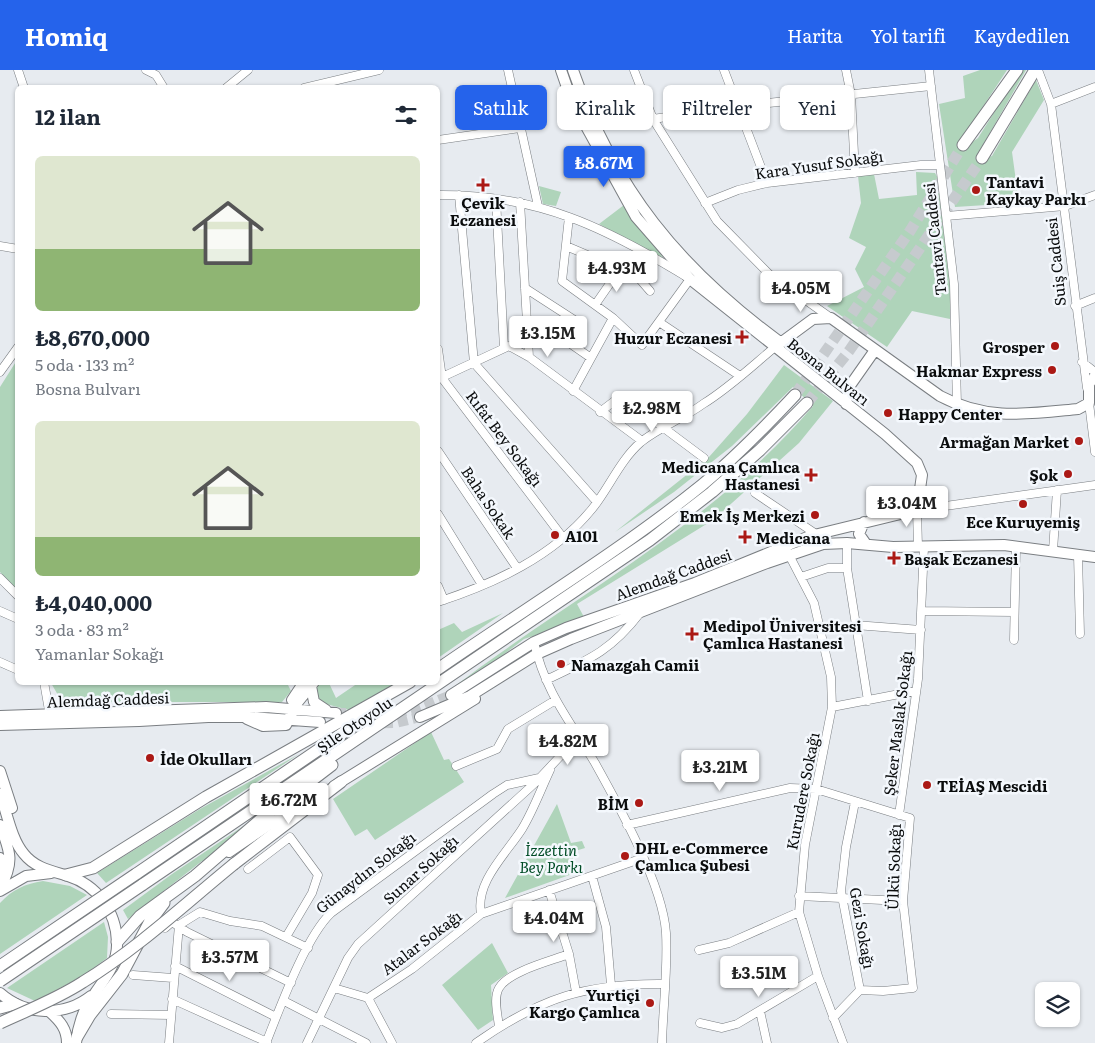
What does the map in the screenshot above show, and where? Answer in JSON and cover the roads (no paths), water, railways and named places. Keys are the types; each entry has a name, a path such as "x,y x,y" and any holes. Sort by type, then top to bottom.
{"highway":[{"path":"964,145 1017,70"},
{"path":"982,158 1037,70"},
{"path":"440,667 640,532 703,484 752,440 795,395"},
{"name":"Şile Otoyolu","path":"440,683 650,540 712,492 760,450 806,402"},
{"path":"66,876 93,868 206,797 405,685"},
{"name":"Şile Otoyolu","path":"0,966 414,685"},
{"name":"Şile Otoyolu","path":"0,981 437,685"},
{"path":"117,942 140,916 194,876 260,820 356,747 392,716"},
{"path":"0,1023 55,998 83,982 143,938 234,864 341,782"},
{"path":"73,1041 90,1015 114,987 149,923 169,895"},
{"path":"0,1008 15,1004"}],"main road":[{"name":"Bosna Bulvarı","path":"561,70 571,99 636,217 690,279 777,344"},
{"name":"Bosna Bulvarı","path":"573,70 594,126 643,210 696,273 846,404 917,463 922,475 918,510"},
{"path":"777,344 813,319 831,318 929,390 958,405 982,413 1001,414 1078,410 1089,403"},
{"path":"846,404 850,387 875,350"},
{"path":"1088,391 1089,384 1095,376"},
{"name":"Suiş Caddesi","path":"1088,391 1089,403"},
{"name":"Alemdağ Caddesi","path":"420,718 445,708 537,654 787,551 816,534 918,510"},
{"path":"864,522 859,534 866,544"},
{"path":"842,527 850,534 847,543"},
{"path":"787,551 823,544 847,543 921,547 1016,546 1095,557"},
{"name":"Alemdağ Caddesi","path":"451,695 534,642 566,628 787,551"},
{"path":"194,876 276,820 470,703 500,677"},
{"path":"266,707 289,703 309,685"},
{"path":"309,685 293,709 290,720 320,722"},
{"name":"Alemdağ Caddesi","path":"0,716 50,716 266,707 336,713 318,706 312,698 310,685"},
{"name":"Alemdağ Caddesi","path":"0,725 241,717 263,726 282,726 290,720"},
{"path":"0,732 4,728 22,724"},
{"path":"0,771 22,839 48,871"},
{"path":"0,794 18,845 24,855 48,871 81,882 102,900 115,926 117,942 112,967 105,981 94,994 73,1041"},
{"path":"0,825 9,849 10,866 1,888"},
{"path":"0,858 1,888"},
{"path":"1,888 26,876 48,871"},
{"path":"0,993 15,1004 34,1011 50,1012 74,1007 94,994"},
{"path":"50,1012 60,1021 73,1041"}],"street":[{"path":"18,70 23,85"},
{"path":"146,70 156,74 162,85"},
{"path":"230,85 248,70"},
{"path":"316,85 379,70"},
{"path":"508,70 511,85"},
{"path":"634,70 640,85"},
{"path":"724,70 730,85"},
{"path":"846,70 849,85"},
{"name":"Tantavi Caddesi","path":"929,70 954,284 958,405"},
{"name":"Suiş Caddesi","path":"1037,70 1051,104 1065,206 1082,362 1088,391"},
{"path":"854,95 931,86"},
{"path":"1051,104 1095,87"},
{"path":"663,117 653,119 717,221 769,274 831,318"},
{"path":"440,140 506,130"},
{"path":"520,130 538,206"},
{"path":"748,130 768,183"},
{"path":"853,130 856,172"},
{"name":"Kara Yusuf Sokağı","path":"705,203 738,190 768,183 856,172 940,165"},
{"path":"946,216 1065,206 1095,194"},
{"path":"440,195 496,199 538,206 569,217 594,226 650,255 690,279 642,345 613,318 562,281 569,217"},
{"path":"459,195 474,364 597,502"},
{"path":"496,199 504,348"},
{"path":"520,202 529,357"},
{"path":"0,246 15,248"},
{"path":"566,246 637,276 650,291"},
{"path":"637,276 650,255"},
{"path":"595,305 620,268"},
{"path":"525,288 576,321 578,326 565,340 591,358"},
{"path":"1075,306 1095,298"},
{"path":"813,319 814,306"},
{"path":"572,391 613,318"},
{"path":"659,322 740,376"},
{"path":"441,601 482,585 517,568 546,552 564,539 597,502 631,453 642,441 704,404 777,344"},
{"path":"440,379 509,346 529,357 600,412 642,441"},
{"path":"0,372 15,352"},
{"path":"1082,362 1095,372"},
{"name":"Rıfat Bey Sokağı","path":"440,379 564,539"},
{"path":"600,412 621,396 704,458"},
{"name":"Suiş Caddesi","path":"1089,403 1095,452"},
{"name":"Baha Sokak","path":"440,454 517,568"},
{"name":"Alemdağ Caddesi","path":"918,510 1095,485"},
{"path":"1053,551 1057,490"},
{"path":"754,493 816,534"},
{"name":"Şeker Maslak Sokağı","path":"627,825 790,788 816,789 899,815 918,678 921,630 921,547 918,510"},
{"path":"440,517 482,585"},
{"path":"847,543 847,568 868,701"},
{"path":"1014,640 1016,546"},
{"name":"Kurudere Sokağı","path":"787,551 814,603 831,677 832,707 805,844 799,912 818,976 843,1043"},
{"path":"1078,555 1080,634"},
{"path":"801,577 828,568 847,568"},
{"path":"0,578 15,593"},
{"path":"0,611 15,618"},
{"path":"922,611 1014,612"},
{"path":"546,680 591,659 622,636 640,612"},
{"path":"855,625 921,630"},
{"path":"534,642 554,701 579,736 627,825 643,858 662,909 666,933 662,1043"},
{"path":"0,662 15,669"},
{"path":"44,685 50,716"},
{"path":"832,707 915,691"},
{"path":"456,766 497,749 508,729 554,701"},
{"name":"Sunar Sokağı","path":"307,1043 348,958 358,944 551,767 579,736"},
{"name":"Atalar Sokağı","path":"368,998 412,969 481,914 479,904 488,878 522,828 551,767"},
{"name":"Günaydın Sokağı","path":"266,1042 291,983 322,921 425,842 507,785 539,778"},
{"name":"Gezi Sokağı","path":"833,1018 860,990 842,899 841,880 855,802"},
{"name":"Ülkü Sokağı","path":"860,990 883,991 913,988 903,901 910,818 899,815"},
{"path":"248,869 290,836 318,875 312,893 286,937"},
{"path":"481,914 643,858"},
{"path":"592,876 606,927 611,985"},
{"path":"549,890 569,954 576,992"},
{"path":"799,896 903,901"},
{"path":"179,925 200,912 230,921 262,926 308,948"},
{"path":"699,950 729,943 799,912"},
{"path":"132,954 172,922 179,925 186,932 291,983"},
{"path":"171,1042 172,999 179,925"},
{"path":"499,1027 496,1003 498,989 508,977 569,954"},
{"path":"175,966 276,1017"},
{"path":"133,975 174,978"},
{"path":"700,1023 722,1028 736,1024 818,976"},
{"path":"476,1043 525,1011 576,992 611,985 664,984"},
{"path":"334,988 368,998 392,1043"},
{"path":"172,999 266,1042"},
{"path":"284,1001 366,1043"},
{"path":"760,1011 767,1043"},
{"path":"111,1014 171,1016"}],"tunnel":[{"path":"795,395 910,231 963,145"},
{"path":"807,403 849,351 982,158"},
{"path":"336,713 398,713 418,708 451,695"},
{"path":"353,724 396,723 420,717"}],"place":[{"name":"Çevik Eczanesi","path":"483,185"},
{"name":"Tantavi Kaykay Parkı","path":"976,190"},
{"name":"Huzur Eczanesi","path":"742,337"},
{"name":"Grosper","path":"1055,346"},
{"name":"Hakmar Express","path":"1052,370"},
{"name":"Happy Center","path":"888,413"},
{"name":"Armağan Market","path":"1079,441"},
{"name":"Şok","path":"1068,474"},
{"name":"Medicana Çamlıca Hastanesi","path":"811,475"},
{"name":"Ece Kuruyemiş","path":"1023,504"},
{"name":"Emek İş Merkezi","path":"815,515"},
{"name":"A101","path":"555,535"},
{"name":"Medicana","path":"745,537"},
{"name":"Başak Eczanesi","path":"894,558"},
{"name":"Medipol Üniversitesi Çamlıca Hastanesi","path":"692,634"},
{"name":"Namazgah Camii","path":"561,664"},
{"name":"İde Okulları","path":"150,758"},
{"name":"TEİAŞ Mescidi","path":"927,785"},
{"name":"BİM","path":"639,803"},
{"name":"DHL e-Commerce Çamlıca Şubesi","path":"625,856"},
{"name":"Yurtiçi Kargo Çamlıca","path":"650,1003"}],"park label":[{"name":"İzzettin Bey Parkı","path":"551,858"}]}
